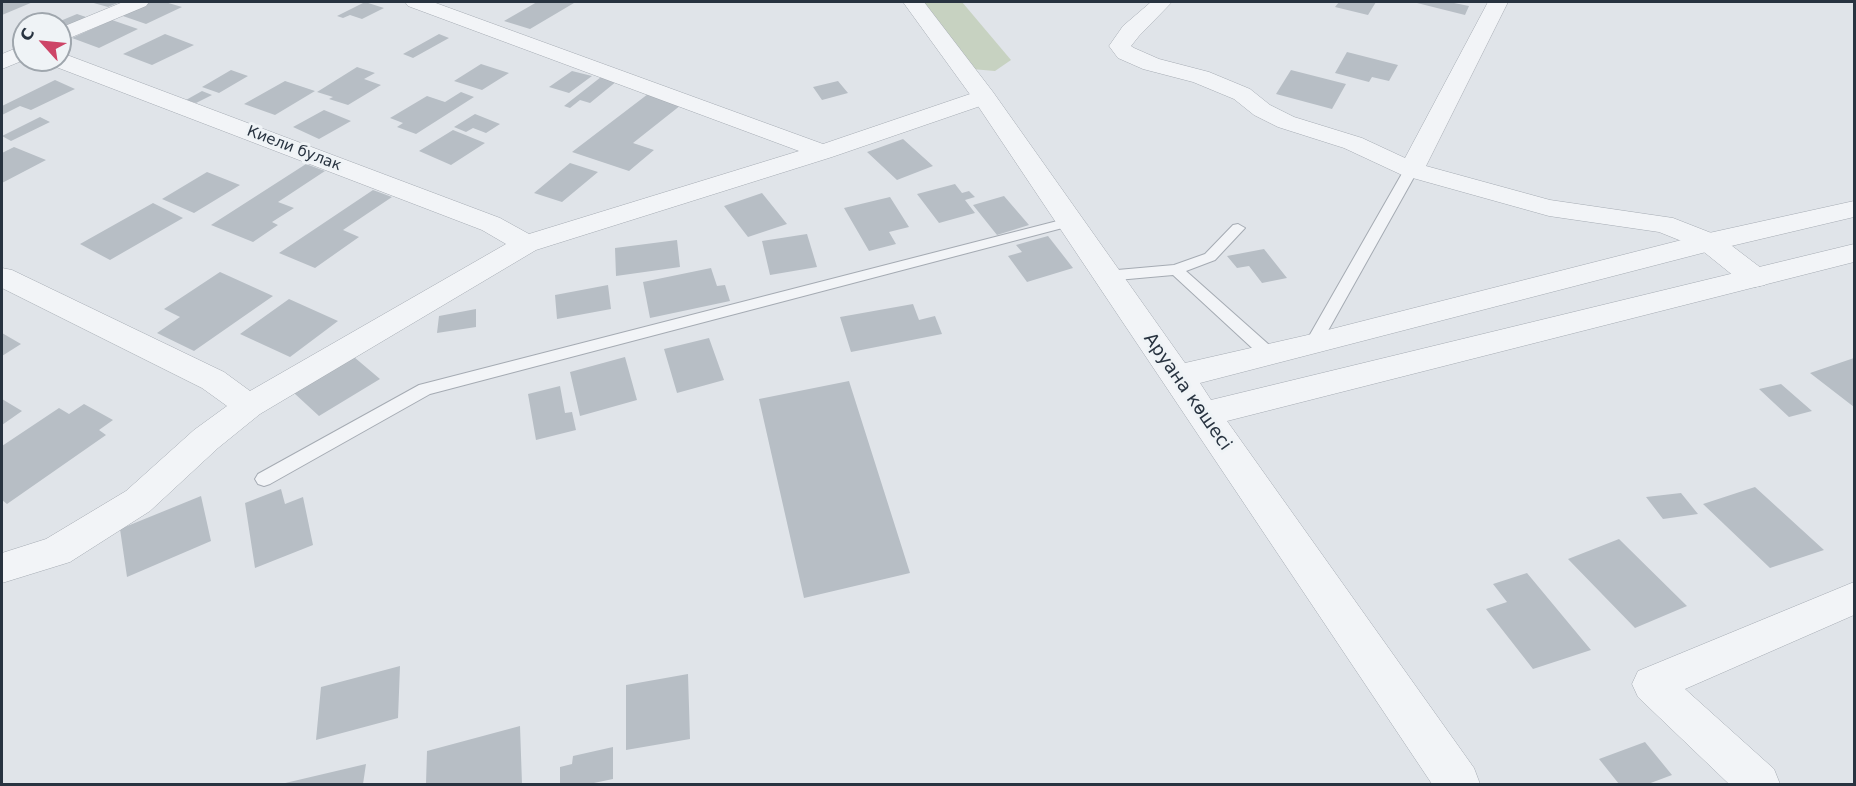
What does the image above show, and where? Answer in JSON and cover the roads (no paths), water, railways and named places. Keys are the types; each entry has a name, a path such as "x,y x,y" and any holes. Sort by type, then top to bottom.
{"street":[{"path":"72,31 139,2"},
{"path":"415,2 823,152"},
{"name":"Аруана көшесі","path":"914,2 984,97 1458,784"},
{"path":"1162,2 1131,31 1120,46 1126,53 1151,64 1202,77 1242,94 1262,110 1286,122 1353,143 1411,170 1549,208 1664,224 1708,242 1755,278"},
{"path":"1411,170 1498,2"},
{"name":"Киели булак","path":"72,65 491,224 526,244"},
{"path":"2,568 57,551 138,501 206,438 249,406 526,244 823,152 984,97"},
{"path":"1176,377 1312,345 1708,242 1854,209"},
{"path":"1204,414 1854,253"},
{"path":"2,277 213,380 249,406"},
{"path":"1759,784 1652,684 1854,598"}],"lane":[{"path":"1312,345 1411,170"},
{"path":"264,479 425,389 1069,222"},
{"path":"1106,276 1176,270 1210,256 1238,228"},
{"path":"1176,270 1270,355"}]}
